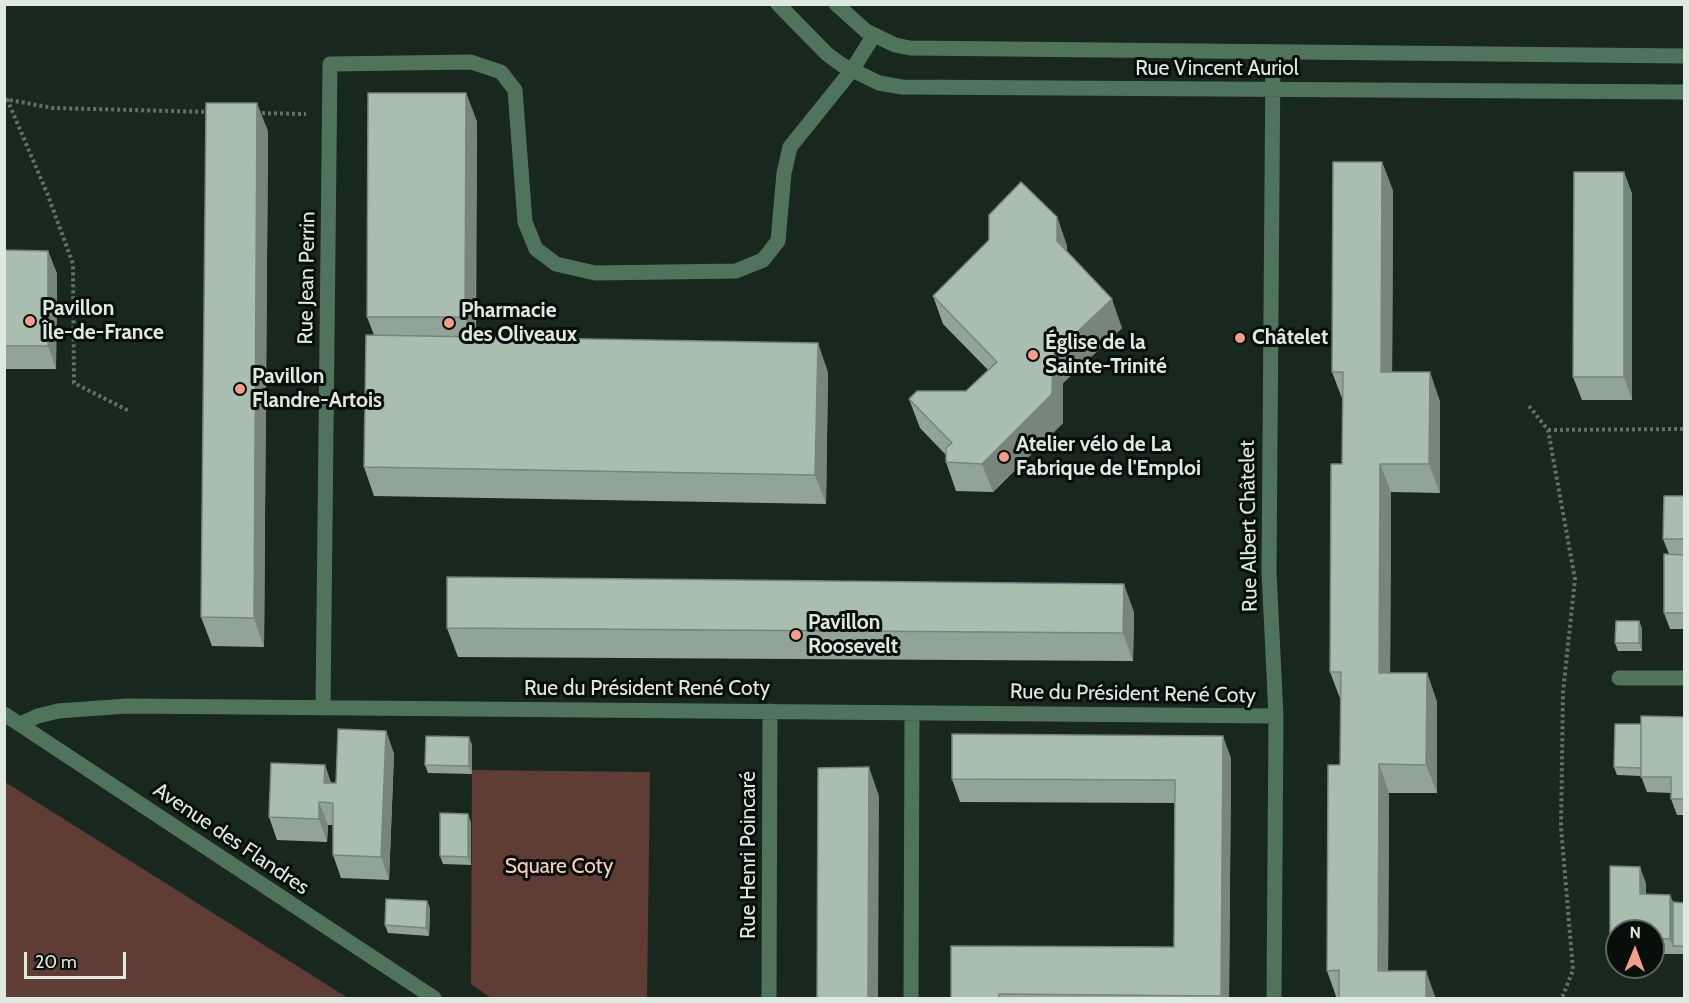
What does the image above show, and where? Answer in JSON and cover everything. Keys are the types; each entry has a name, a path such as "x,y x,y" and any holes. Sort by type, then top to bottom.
{"street":[{"name":"Rue Vincent Auriol","path":"778,4 827,54 879,83 902,87 1684,92"},
{"name":"Rue Vincent Auriol","path":"836,4 874,35 895,45 910,48 1684,56"},
{"path":"852,70 874,35"},
{"name":"Rue Albert Châtelet","path":"1273,53 1269,581 1276,716 1274,999"},
{"name":"Rue Jean Perrin","path":"323,708 330,64 471,62 501,72 515,90 525,222 536,249 556,264 595,273 736,271 763,260 778,241 784,173 790,147 852,70"},
{"path":"1619,678 1684,678"},
{"name":"Rue du Président René Coty","path":"20,724 38,716 89,707 1276,716"},
{"name":"Rue Henri Poincaré","path":"769,999 770,711"},
{"path":"911,999 912,712"},
{"name":"Avenue des Flandres","path":"4,714 434,999"}],"path":[{"path":"6,99 53,108 214,112"},
{"path":"6,99 47,193 73,264 75,383 129,411"},
{"path":"249,113 329,115"},
{"path":"1529,406 1548,430 1575,579 1563,692 1561,827 1573,970 1562,999"},
{"path":"1548,430 1684,429"}],"green space":[{"name":"Square Coty","path":"472,770 650,772 647,998 491,998 471,984"},
{"path":"5,782 348,998 5,998"}],"building":[{"path":"368,93 466,93 465,317 367,317"},
{"name":"Pavillon Flandre-Artois","path":"206,103 257,103 254,618 201,617"},
{"path":"1333,162 1382,162 1381,372 1430,372 1429,464 1380,464 1379,673 1427,673 1426,765 1379,764 1378,971 1426,971 1426,999 1339,999 1339,970 1327,971 1328,765 1340,765 1341,672 1330,672 1331,464 1342,464 1343,372 1332,372"},
{"path":"1574,172 1624,172 1624,377 1573,377"},
{"name":"Église de la Sainte-Trinité","path":"1021,182 1057,217 1057,241 1112,299 1053,355 1052,394 982,464 946,462 946,448 952,443 909,399 917,391 966,391 997,362 933,296 989,240 989,215"},
{"name":"Pavillon Île-de-France","path":"4,250 48,251 48,346 4,346"},
{"path":"366,335 818,343 815,475 364,467"},
{"path":"1664,496 1684,496 1684,539 1663,539"},
{"path":"1664,554 1684,555 1684,613 1664,613"},
{"path":"447,577 1124,584 1123,633 447,628"},
{"path":"1616,621 1639,621 1639,643 1615,643"},
{"path":"1641,716 1684,717 1684,799 1671,799 1671,777 1641,777"},
{"path":"1615,724 1641,724 1641,768 1614,767"},
{"path":"338,729 386,731 381,857 333,855 333,803 319,802 319,819 269,817 271,763 325,765 324,783 336,783"},
{"path":"952,734 1223,736 1221,996 999,994 999,999 951,999 951,946 1174,947 1175,780 952,779"},
{"path":"426,736 469,737 469,766 425,765"},
{"path":"869,767 868,999 817,999 818,768"},
{"path":"440,813 468,814 468,857 440,856"},
{"path":"1610,866 1640,867 1640,894 1670,895 1670,939 1665,939 1665,919 1610,919"},
{"path":"386,899 427,901 426,928 385,925"},
{"path":"1673,902 1684,903 1684,946 1673,946"}],"place":[{"name":"Pavillon Île-de-France","path":"30,321"},
{"name":"Pharmacie des Oliveaux","path":"449,323"},
{"name":"Châtelet","path":"1240,338"},
{"name":"Église de la Sainte-Trinité","path":"1033,355"},
{"name":"Pavillon Flandre-Artois","path":"240,389"},
{"name":"Atelier vélo de La Fabrique de l'Emploi","path":"1004,457"},
{"name":"Pavillon Roosevelt","path":"796,635"}]}
